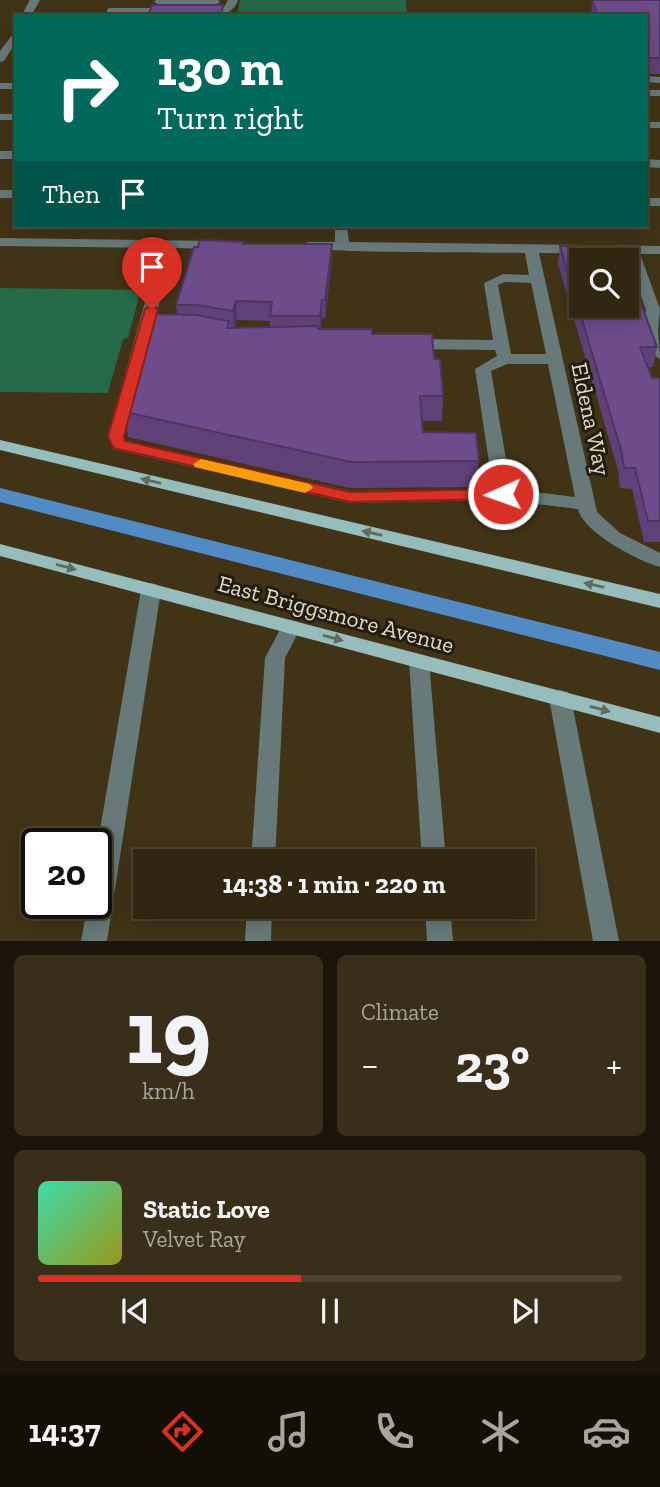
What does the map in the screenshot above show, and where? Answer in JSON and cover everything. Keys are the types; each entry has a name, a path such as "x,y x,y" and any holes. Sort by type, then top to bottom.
{"main road":[{"path":"0,446 660,601"},
{"name":"East Briggsmore Avenue","path":"0,550 660,725"}],"street":[{"path":"233,1 227,14 111,7 233,1"},
{"path":"0,59 14,37"},
{"path":"341,228 342,247"},
{"path":"0,242 235,245"},
{"path":"169,244 152,330 116,436 119,444 350,497 503,494 586,504"},
{"path":"288,246 569,249"},
{"name":"Eldena Way","path":"531,249 588,514 613,537 660,561"},
{"path":"639,250 660,250"},
{"path":"639,264 654,293 655,317 650,330 660,354"},
{"path":"503,352 491,283 503,278 537,279"},
{"path":"394,344 503,352 554,359"},
{"path":"503,352 482,369 503,494"},
{"path":"94,941 151,590"},
{"path":"264,849 275,658 291,626"},
{"path":"419,661 433,849"},
{"path":"560,698 606,941"},
{"path":"258,941 259,919"},
{"path":"438,919 440,941"}],"green space":[{"path":"240,0 406,0 407,14 237,14"},
{"path":"0,288 141,290 128,338 123,339 108,393 0,392"}],"building":[{"path":"592,0 660,0 660,58 648,58 648,14 597,14"},
{"path":"152,5 223,5 221,14 149,14"},
{"path":"200,240 244,242 243,244 332,244 325,300 322,300 320,316 270,316 272,302 236,301 233,311 197,305 176,305 194,247 198,247"},
{"path":"560,246 615,246 616,248 569,248 569,276"},
{"path":"640,301 657,347 640,347 652,378 660,378 660,521 648,521 635,468 624,468 582,318 639,318"},
{"path":"151,314 196,315 229,321 227,328 318,326 318,329 372,329 372,334 432,334 434,359 440,359 443,396 420,396 423,432 476,433 479,461 351,462 125,412"}],"waterway":[{"path":"0,495 660,661"}],"slow traffic":[{"path":"201,464 305,488"}],"route":[{"path":"152,309 116,436 119,444 350,497 503,494"}]}
